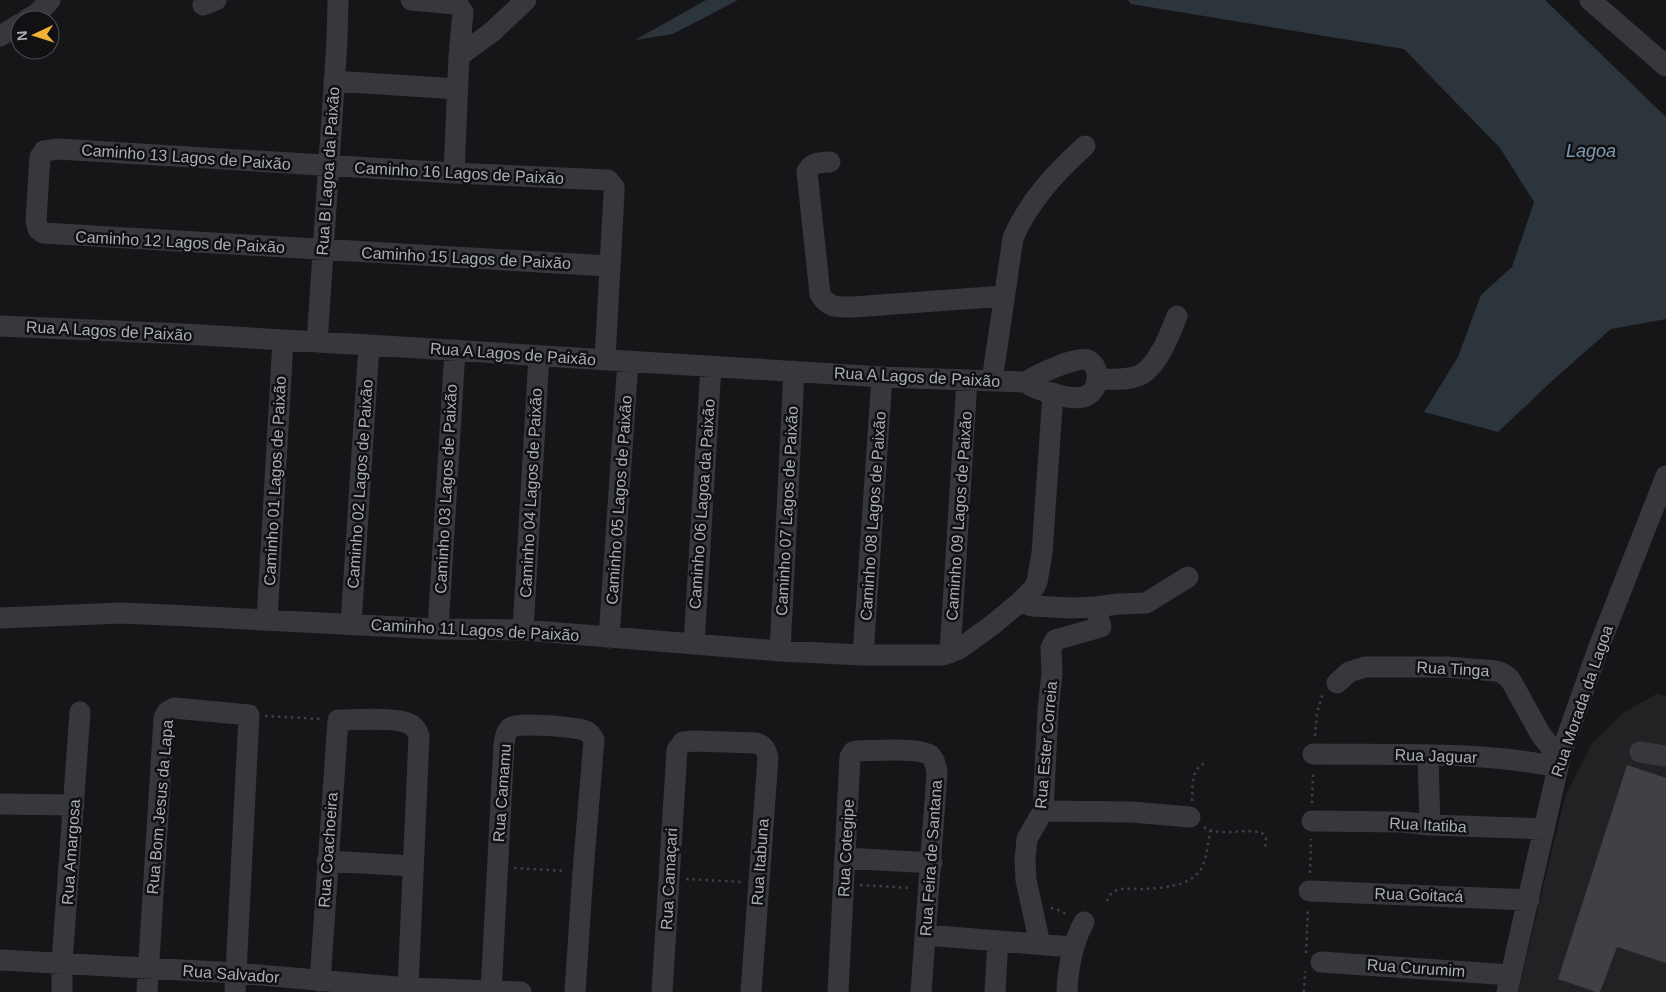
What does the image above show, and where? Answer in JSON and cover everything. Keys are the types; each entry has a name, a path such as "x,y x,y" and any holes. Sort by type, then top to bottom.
{"street":[{"path":"41,10 50,0"},
{"name":"Rua B Lagoa da Paixão","path":"317,343 338,0"},
{"path":"411,0 446,2 459,6 463,12 458,56 454,174"},
{"path":"458,56 492,32 526,0"},
{"path":"1590,0 1666,66"},
{"path":"334,81 457,90"},
{"path":"992,380 1013,238 1022,218 1038,194 1066,163 1085,146"},
{"name":"Caminho 13 Lagos de Paixão","path":"38,229 36,221 37,185 40,157 44,151 58,149 328,166"},
{"path":"830,162 814,163 809,166 807,172 820,294 824,302 837,307 852,308 1004,296"},
{"name":"Caminho 16 Lagos de Paixão","path":"328,166 454,174 608,180 614,187 605,360"},
{"name":"Caminho 12 Lagos de Paixão","path":"38,229 43,233 52,235 323,250"},
{"name":"Caminho 15 Lagos de Paixão","path":"323,250 609,266"},
{"path":"1097,379 1132,378 1141,375 1152,365 1167,340 1177,316"},
{"name":"Rua A Lagos de Paixão","path":"0,326 183,334 882,377 1026,382 1036,388 1053,393 1081,398 1094,390 1097,379 1096,370 1092,363 1082,359 1068,363 1026,382"},
{"name":"Caminho 01 Lagos de Paixão","path":"267,620 283,341"},
{"name":"Caminho 02 Lagos de Paixão","path":"351,624 369,345"},
{"name":"Caminho 03 Lagos de Paixão","path":"438,629 454,350"},
{"name":"Caminho 04 Lagos de Paixão","path":"523,630 539,356"},
{"name":"Caminho 05 Lagos de Paixão","path":"610,638 628,361"},
{"name":"Caminho 06 Lagoa da Paixão","path":"694,643 711,366"},
{"name":"Caminho 07 Lagos de Paixão","path":"780,651 794,371"},
{"name":"Caminho 08 Lagos de Paixão","path":"863,655 882,377"},
{"name":"Caminho 09 Lagos de Paixão","path":"950,653 967,380"},
{"path":"950,653 969,642 1020,602 1037,582 1041,566 1053,393"},
{"name":"Rua Morada da Lagoa","path":"1509,984 1559,760 1598,649 1666,476"},
{"path":"1020,602 1032,606 1095,607 1150,602 1188,577"},
{"name":"Rua Ester Correia","path":"1040,944 1025,871 1025,849 1027,839 1043,811 1048,710 1052,673 1051,645 1055,640 1101,626 1095,607"},
{"name":"Caminho 11 Lagos de Paixão","path":"0,618 122,613 438,629 523,630 780,651 863,655 931,655 950,653"},
{"name":"Rua Tinga","path":"1337,683 1349,672 1365,667 1447,668 1502,673 1510,679 1541,735 1559,760"},
{"name":"Rua Bom Jesus da Lapa","path":"147,992 164,718 167,712 174,708 249,716"},
{"name":"Rua Amargosa","path":"62,992 62,963 80,712"},
{"path":"235,983 249,716"},
{"path":"338,720 384,719 404,722 412,724 419,736 408,988"},
{"name":"Rua Coachoeira","path":"320,980 338,720"},
{"name":"Rua Camamu","path":"491,991 506,735 509,729 516,726 571,728 586,732 592,736 594,745 583,872 576,992"},
{"name":"Rua Camaçari","path":"662,992 677,750 683,742 751,742"},
{"name":"Rua Itabuna","path":"751,742 761,744 768,757 751,992"},
{"name":"Rua Cotegipe","path":"838,992 851,754 856,751 900,750"},
{"name":"Rua Feira de Santana","path":"900,750 928,754 934,760 937,773 922,992"},
{"path":"1640,752 1666,756"},
{"name":"Rua Jaguar","path":"1314,754 1559,760"},
{"path":"1428,756 1430,825"},
{"path":"0,804 74,805"},
{"path":"1043,811 1132,812 1190,816"},
{"name":"Rua Itatiba","path":"1312,821 1403,822 1544,830"},
{"path":"845,858 932,863"},
{"path":"327,861 413,866"},
{"name":"Rua Goitacá","path":"1309,891 1528,900"},
{"path":"1067,992 1072,947 1084,922"},
{"path":"926,934 1072,947"},
{"path":"995,992 998,941"},
{"name":"Rua Salvador","path":"0,960 148,968 235,983 320,980 408,988 521,992"},
{"name":"Rua Curumim","path":"1321,962 1509,984"}],"path":[{"path":"249,716 338,720"},
{"path":"1206,763 1199,766 1195,771 1190,816 1210,831 1246,830 1262,833 1266,839 1265,851"},
{"path":"1107,901 1113,892 1119,889 1145,889 1177,885 1189,880 1201,868 1210,831"},
{"path":"497,867 583,872"},
{"path":"669,878 758,883"},
{"path":"844,884 930,889"},
{"path":"1033,907 1056,908 1084,922"}],"shaded area":[{"path":"1658,693 1666,696 1666,992 1518,992 1565,796 1593,742 1623,713"}],"water":[{"path":"706,0 738,0 673,34 635,40"},
{"name":"Lagoa","path":"1128,0 1545,0 1666,117 1666,319 1611,329 1498,432 1424,412 1458,357 1481,295 1512,267 1534,202 1500,148 1404,49 1131,4"}],"building":[{"path":"1627,765 1666,778 1666,963 1617,947 1600,992 1596,992 1558,979"}]}
